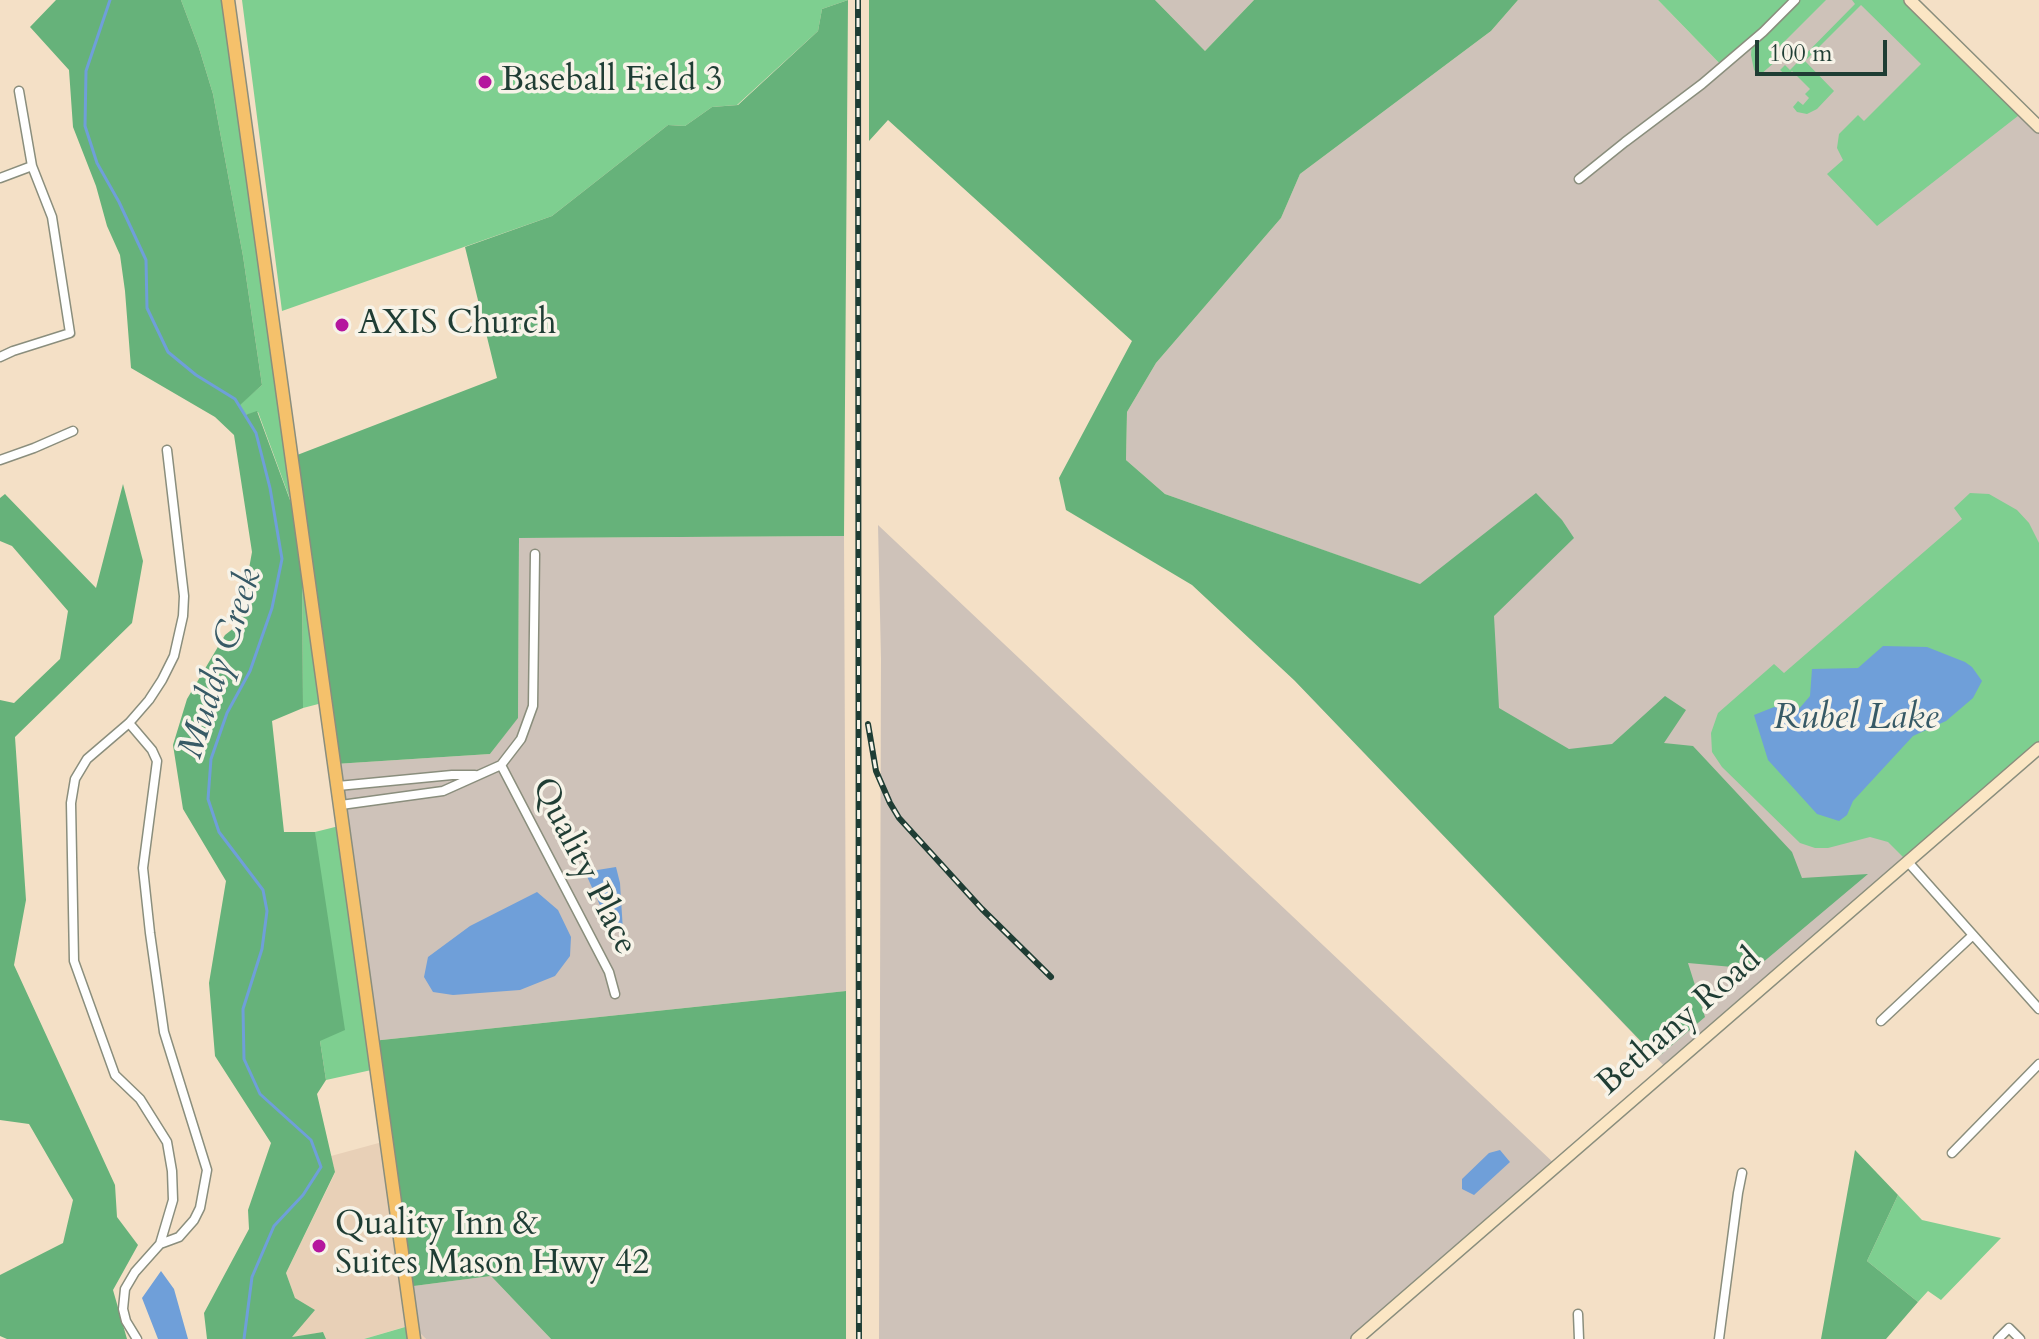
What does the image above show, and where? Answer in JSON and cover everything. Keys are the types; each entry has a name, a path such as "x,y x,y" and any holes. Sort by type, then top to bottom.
{"main road":[{"path":"228,0 414,1339"},
{"path":"1910,0 2039,127"},
{"name":"Bethany Road","path":"1357,1339 2039,748"}],"street":[{"path":"1579,179 1702,84 1795,0"},
{"path":"0,357 70,333 52,217 32,166 19,91"},
{"path":"0,178 32,166"},
{"path":"0,460 73,431"},
{"path":"137,1339 123,1309 125,1289 135,1272 160,1244 173,1200 172,1171 167,1142 140,1099 115,1075 74,961 71,803 75,779 87,759 129,723 149,700 174,656 184,596 167,450"},
{"path":"341,805 443,791 501,765 521,739 533,706 535,554"},
{"path":"129,723 152,750 157,761 143,868 150,933 164,1032 207,1170 200,1208 194,1220 179,1237 160,1244"},
{"name":"Quality Place","path":"501,765 609,972 615,994"},
{"path":"338,786 480,775"},
{"path":"1908,862 2039,1009"},
{"path":"1881,1021 1973,935"},
{"path":"1952,1153 2039,1064"},
{"path":"1719,1339 1742,1173"},
{"path":"1578,1314 1579,1339"},
{"path":"1998,1339 2009,1328 2020,1339"}],"shaded area":[{"path":"1155,0 1254,0 1205,51"},
{"path":"1518,0 1658,0 1723,67 1795,0 1909,0 2039,127 2039,748 1668,1070 1295,681 1419,584 1165,494 1126,460 1127,412 1156,363 1281,218 1300,174 1491,31"},
{"path":"878,525 1557,1166 1357,1339 879,1339 881,659"},
{"path":"844,536 846,991 372,1041 335,764 490,754 518,717 519,538"},
{"path":"386,1141 412,1325 426,1339 414,1339 411,1325 364,1339 326,1339 323,1332 291,1338 295,1298 286,1273 335,1173 331,1156"},
{"path":"491,1276 551,1339 426,1339 412,1325 406,1287"}],"green space":[{"path":"56,0 181,0 213,94 243,256 262,385 239,406 245,415 257,411 300,527 292,457 497,378 465,247 552,216 668,125 685,126 712,107 738,105 818,31 822,9 848,0 844,536 519,538 518,718 490,754 335,764 302,540 303,708 272,721 284,832 315,832 345,1030 320,1041 326,1080 317,1094 335,1172 286,1273 295,1298 315,1310 292,1337 323,1332 326,1339 207,1339 204,1313 249,1229 248,1210 271,1143 215,1056 209,983 226,881 183,809 173,745 187,699 225,635 239,624 252,552 234,435 215,417 131,368 120,255 73,127 69,70 30,27"},
{"path":"181,0 228,0 326,702 303,708 302,532 258,412 245,415 239,405 262,385 243,256 213,94"},
{"path":"242,0 848,0 822,9 818,31 737,105 712,107 685,126 668,125 552,216 282,311"},
{"path":"869,0 1155,0 1205,51 1254,0 1518,0 1491,31 1300,174 1281,218 1156,363 1127,412 1126,460 1165,494 1420,584 1536,493 1562,520 1574,538 1494,616 1499,708 1569,749 1612,744 1665,696 1686,710 1664,743 1693,746 1792,852 1802,878 1868,874 1755,969 1688,963 1705,1017 1657,1058 1295,681 1192,585 1066,510 1059,478 1132,341 888,120 869,141"},
{"path":"1658,0 1826,0 1771,55 1776,61 1760,75 1754,70 1752,43 1723,67"},
{"path":"1852,0 1909,0 2023,112 1877,226 1827,174 1843,160 1837,148 1839,134 1858,115 1864,121 1921,64 1861,5 1805,61 1834,91 1817,109 1807,114 1797,112 1793,107 1798,101 1803,105 1809,98 1805,94 1810,89 1792,71 1787,76 1780,70 1785,65 1790,70 1855,4"},
{"path":"123,484 143,561 132,623 15,737 26,900 14,965 115,1185 117,1217 138,1245 113,1290 127,1339 7,1339 0,1336 0,1275 63,1243 73,1200 29,1124 0,1120 0,700 14,703 60,659 68,611 12,546 0,541 0,498 5,494 96,588"},
{"path":"1970,493 1989,494 2017,510 2029,523 2039,543 2039,748 1908,862 1888,842 1870,837 1828,848 1800,843 1722,767 1712,752 1711,733 1718,713 1774,664 1784,673 1962,519 1954,508"},
{"path":"343,825 376,1069 326,1080 320,1041 315,832"},
{"path":"846,991 846,1339 551,1339 491,1276 406,1287 372,1041"},
{"path":"1855,1150 1898,1195 1867,1261 1918,1302 1886,1339 1821,1339"},
{"path":"1898,1195 1922,1220 2001,1238 1941,1300 1928,1291 1918,1302 1867,1261"},
{"path":"412,1325 414,1339 364,1339"}],"water":[{"name":"Rubel Lake","path":"1883,646 1927,647 1965,662 1982,681 1973,698 1946,721 1913,736 1853,801 1847,815 1839,821 1817,814 1768,760 1754,715 1774,707 1798,710 1810,696 1812,669 1858,668"},
{"path":"616,867 623,931 603,912 585,872"},
{"path":"537,892 558,910 571,937 570,956 555,976 520,990 453,995 433,992 424,977 428,957 470,926"},
{"path":"1500,1150 1510,1162 1474,1195 1462,1189 1462,1179 1489,1153"},
{"path":"161,1271 174,1289 188,1339 158,1339 142,1298"}],"waterway":[{"name":"Muddy Creek","path":"110,0 86,71 85,126 97,163 146,260 147,308 168,352 196,375 235,399 256,433 270,488 282,559 272,608 250,671 227,713 211,759 208,799 219,832 263,890 267,911 262,949 243,1009 244,1059 260,1094 311,1140 321,1167 303,1195 274,1226 252,1277 244,1339"}],"railway":[{"path":"858,0 859,1339"},
{"path":"868,724 876,771 899,818 982,909 1051,977"}],"place":[{"name":"Baseball Field 3","path":"485,82"},
{"name":"AXIS Church","path":"342,325"},
{"name":"Quality Inn & Suites Mason Hwy 42","path":"319,1246"}]}
